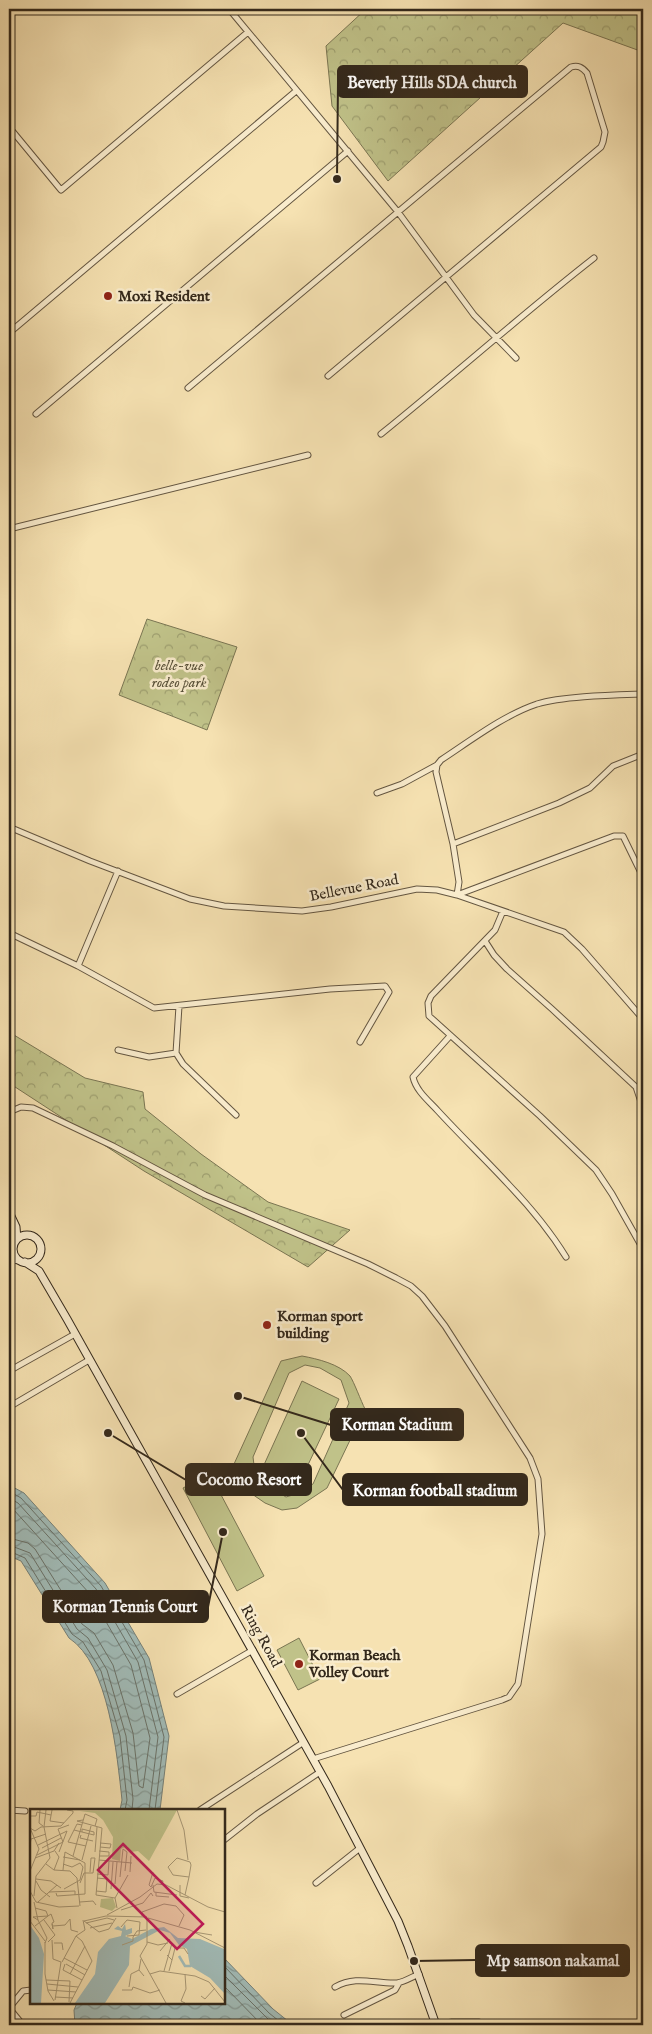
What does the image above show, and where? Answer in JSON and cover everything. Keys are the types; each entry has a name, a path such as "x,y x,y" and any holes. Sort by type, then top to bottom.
{"main road":[{"path":"9,1212 15,1223 40,1243 39,1256 33,1261 23,1262"},
{"path":"15,1223 17,1240 13,1249 14,1254 23,1262 39,1270"},
{"path":"17,1240 28,1235"},
{"name":"Ring Road","path":"39,1256 39,1270 304,1742 398,1921 419,1974 436,2025"}],"street":[{"path":"229,9 398,212 474,315 516,358"},
{"path":"9,127 62,190 248,32"},
{"path":"188,388 571,67 579,66 587,73 605,132 601,147 328,376"},
{"path":"9,332 296,91"},
{"path":"36,414 348,151"},
{"path":"381,434 495,337 594,258"},
{"path":"9,529 308,454"},
{"path":"376,793 402,784 437,764 492,727 528,707 566,699 643,694"},
{"path":"453,844 559,803 590,788 613,766 643,754"},
{"path":"437,764 436,772 453,844 458,876 457,894 614,836 623,836 643,876"},
{"name":"Bellevue Road","path":"9,827 118,872 190,898 224,906 302,911 331,907 417,889 457,894 564,932 574,939 641,1012 643,1019"},
{"path":"78,966 118,872"},
{"path":"503,911 495,930 435,991 428,1003 429,1016 540,1116 596,1170 616,1201 643,1250"},
{"path":"9,933 78,966 154,1008 316,990 385,986 389,992 360,1042"},
{"path":"485,941 507,970 552,1009 636,1088 643,1108"},
{"path":"179,1006 176,1053 183,1064 236,1115"},
{"path":"450,1036 413,1077 414,1082 456,1132 536,1215 566,1257"},
{"path":"118,1050 150,1057 176,1053"},
{"path":"9,1112 21,1107 33,1108 113,1146 205,1195 368,1264 411,1286 427,1301 446,1326 536,1470 540,1492 542,1534 518,1684 515,1690 502,1700 313,1759"},
{"path":"13,1249 9,1258 23,1262"},
{"path":"9,1371 75,1334"},
{"path":"9,1407 89,1360"},
{"path":"177,1694 253,1650"},
{"path":"202,1809 304,1742"},
{"path":"225,1839 258,1814 320,1772"},
{"path":"9,1810 25,1811"},
{"path":"316,1883 360,1848"},
{"path":"335,1987 362,1980 382,1983 399,1982 419,1974"},
{"path":"344,2015 395,1990 399,1982"},
{"path":"23,2025 9,2008 23,1991 30,1990"},
{"path":"436,2025 468,2022 479,2022 482,2025"}],"green space":[{"path":"366,9 643,9 643,52 563,23 388,181 332,106 326,46"},
{"name":"belle-vue rodeo park","path":"147,619 237,647 207,730 119,695"},
{"path":"9,1032 85,1078 143,1092 145,1109 201,1154 268,1202 350,1230 308,1267 144,1171 9,1083"},
{"path":"302,1356 321,1360 340,1368 350,1376 365,1409 327,1488 297,1508 282,1510 265,1503 252,1494 242,1480 229,1475 281,1361","holes":["305,1365 320,1368 341,1380 349,1403 313,1484 296,1494 286,1497 269,1487 255,1473 253,1457 289,1373"]},
{"path":"302,1381 339,1399 299,1484 263,1467"},
{"path":"210,1474 264,1576 237,1591 183,1488"},
{"name":"Korman Beach Volley Court","path":"299,1638 320,1679 298,1690 277,1650"}],"water":[{"path":"9,1485 24,1493 105,1583 149,1658 169,1736 160,1809 120,1809 122,1800 114,1736 102,1689 93,1668 83,1651 69,1638 21,1561 9,1556"},
{"path":"225,1959 273,2009 293,2025 75,2025 74,2010 77,2004 225,2004"}],"place":[{"name":"Beverly Hills SDA church","path":"337,179"},
{"name":"Moxi Resident","path":"108,296"},
{"name":"Korman sport building","path":"267,1325"},
{"name":"Korman Stadium","path":"238,1396"},
{"name":"Cocomo Resort","path":"108,1433"},
{"name":"Korman football stadium","path":"301,1433"},
{"name":"Korman Tennis Court","path":"223,1532"},
{"name":"Korman Beach Volley Court","path":"299,1664"},
{"name":"Mp samson nakamal","path":"414,1961"}]}
